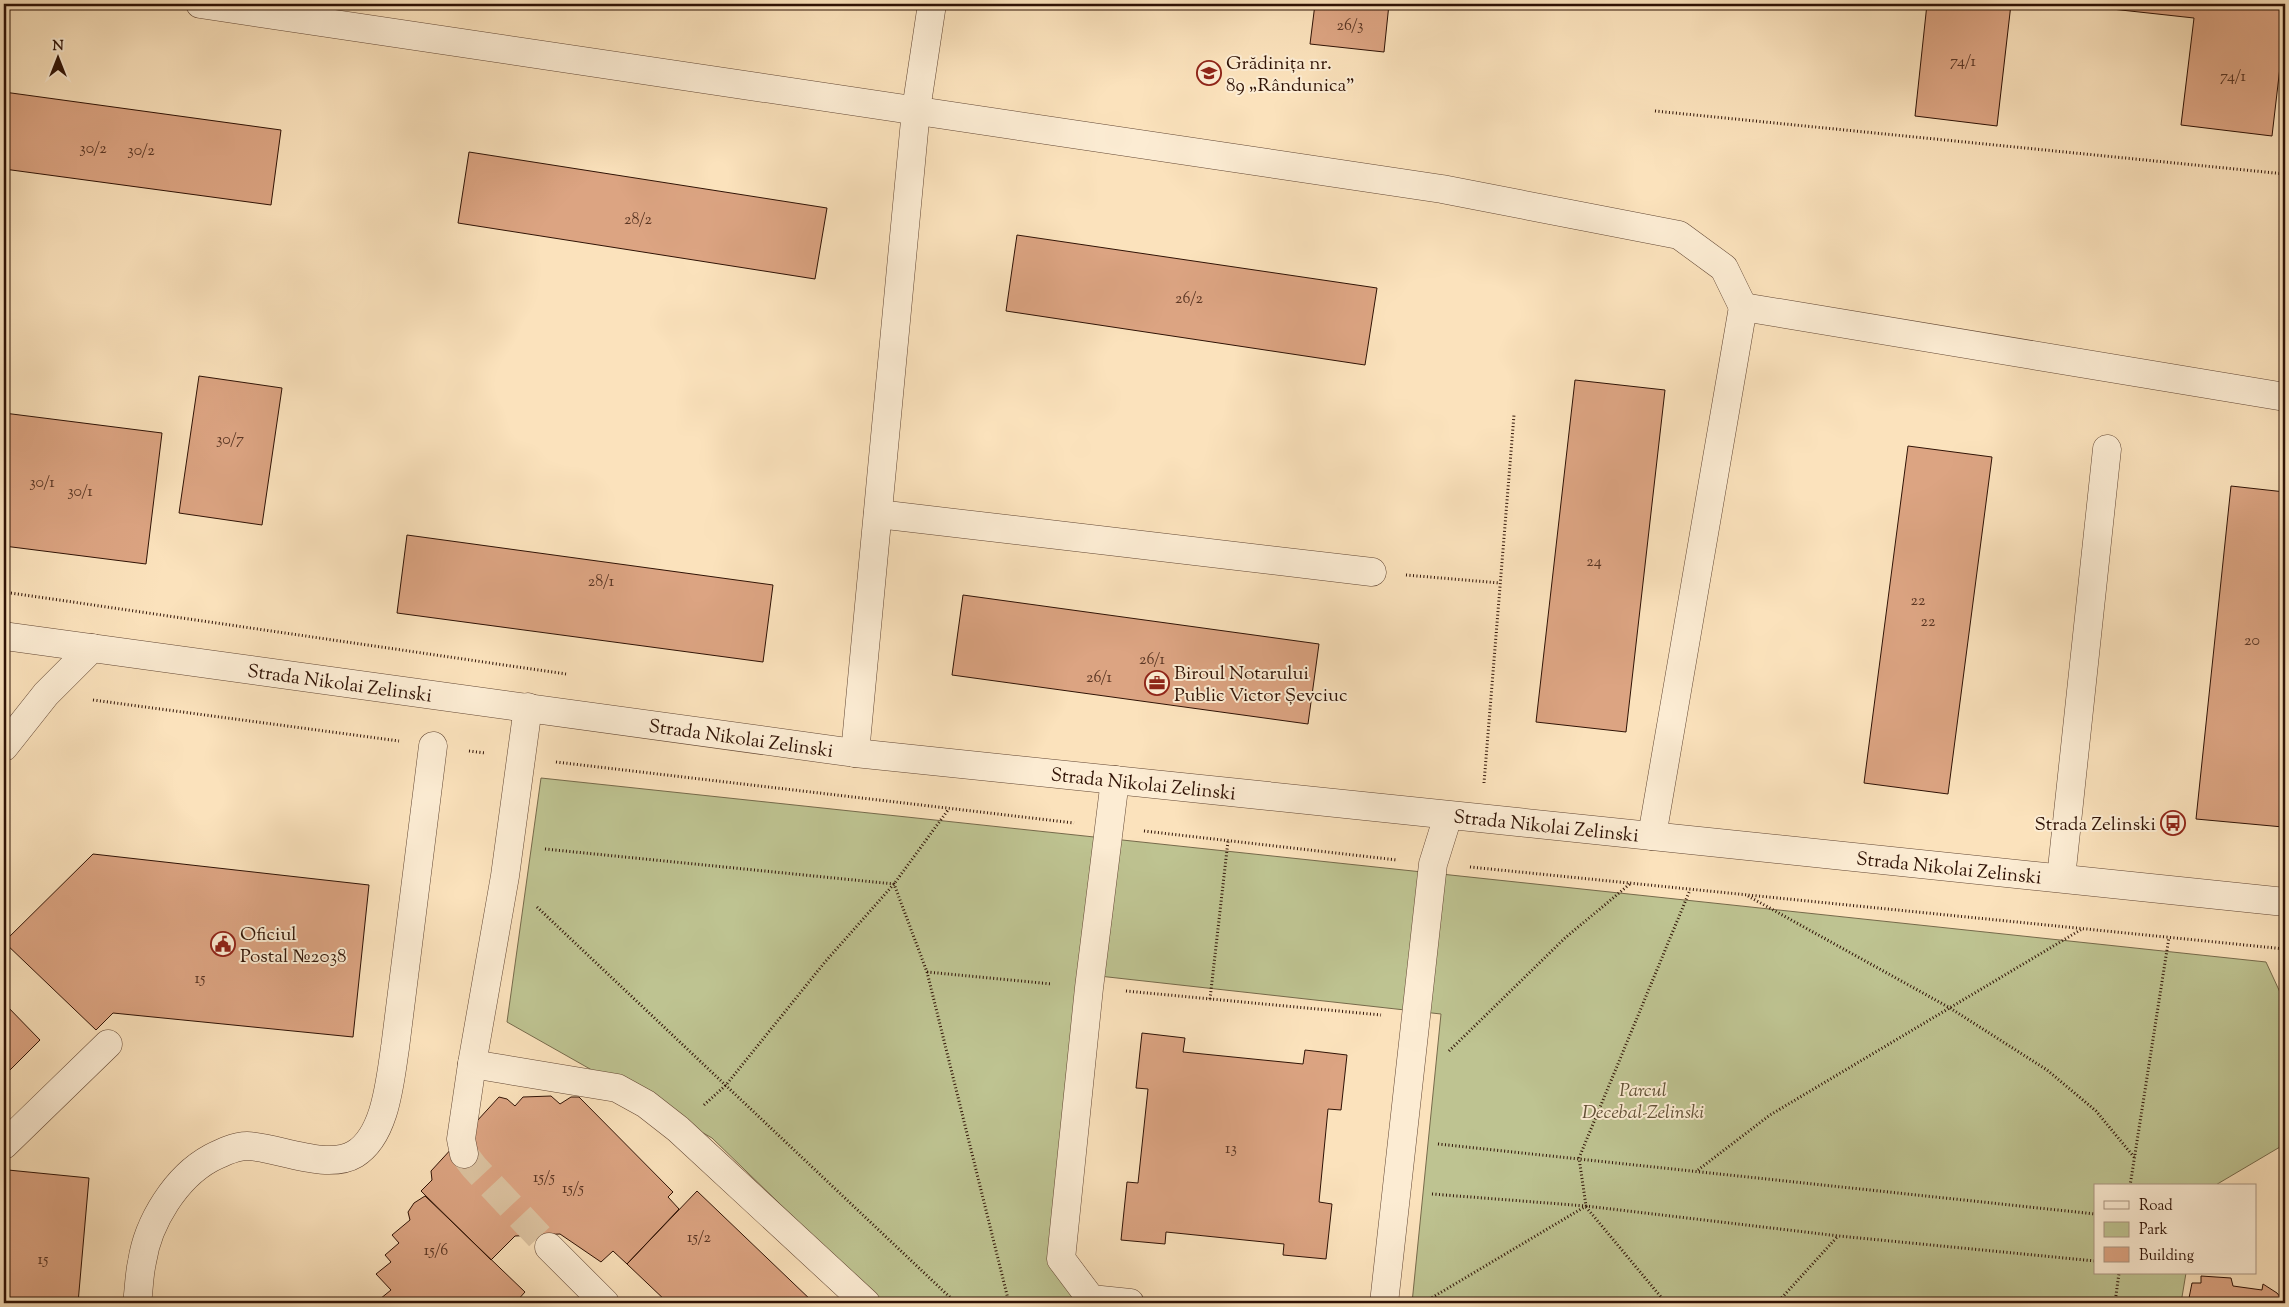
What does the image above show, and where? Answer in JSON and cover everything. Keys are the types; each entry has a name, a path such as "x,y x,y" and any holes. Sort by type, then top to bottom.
{"street":[{"path":"200,4 1442,189 1679,235 1724,268 1743,307 1652,836"},
{"path":"854,753 916,110 932,4"},
{"path":"1743,307 2285,397"},
{"path":"2060,878 2107,449"},
{"path":"878,514 1372,572"},
{"name":"Strada Nikolai Zelinski","path":"4,636 854,753 2285,902"},
{"path":"4,747 46,694 92,648"},
{"path":"464,1154 461,1139 472,1064 505,876 528,707"},
{"path":"138,1303 142,1260 152,1231 164,1206 179,1182 200,1164 222,1152 246,1146 324,1160 339,1160 354,1155 368,1143 380,1120 388,1094 433,746"},
{"path":"1115,780 1089,988 1061,1260 1091,1299 1130,1303"},
{"path":"1384,1303 1433,864 1448,816"},
{"path":"4,1145 108,1044"},
{"path":"472,1064 617,1088 646,1104 678,1130 866,1303"},
{"path":"549,1247 594,1299"}],"path":[{"path":"1655,112 2285,174"},
{"path":"1493,785 1484,784 1514,415"},
{"path":"1372,572 1500,583"},
{"path":"4,592 574,675"},
{"path":"46,694 652,775 1228,841 1433,864 2285,949"},
{"path":"678,1130 726,1085 825,962 894,884 949,809"},
{"path":"1210,999 1228,841"},
{"path":"509,846 894,884"},
{"path":"505,876 956,1303"},
{"path":"1449,1052 1565,938 1631,883"},
{"path":"894,884 927,972 1009,1303"},
{"path":"1666,1303 1586,1206 1579,1158 1690,890"},
{"path":"1747,895 1950,1008 2047,1070 2096,1110 2134,1157"},
{"path":"1698,1171 1770,1115 2084,929"},
{"path":"2130,1184 2169,937"},
{"path":"927,972 1416,1019"},
{"path":"1402,1140 2094,1214"},
{"path":"1396,1191 1586,1206 1838,1236 2094,1261"},
{"path":"1423,1303 1586,1206"},
{"path":"1778,1303 1838,1236"},
{"path":"2115,1303 2120,1274"}],"green space":[{"name":"Parcul Decebal-Zelinski","path":"541,778 2266,962 2285,1003 2285,1144 2217,1184 2094,1184 2094,1274 2186,1274 2181,1303 1412,1303 1441,1014 1081,974 1052,1243 1097,1303 882,1303 712,1138 507,1022"}],"building":[{"path":"1315,4 1389,4 1384,52 1310,44"},
{"path":"1927,4 2011,4 1997,126 1915,116"},
{"path":"2066,4 2285,4 2285,24 2272,136 2181,125 2194,18"},
{"path":"4,92 281,130 271,205 4,169"},
{"path":"469,152 827,208 815,279 458,223"},
{"path":"1017,235 1377,288 1365,365 1006,311"},
{"path":"199,376 282,388 262,525 179,513"},
{"path":"1575,380 1665,390 1626,732 1536,722"},
{"path":"4,413 162,433 146,564 4,546"},
{"path":"1908,446 1992,457 1948,794 1864,783"},
{"path":"2231,486 2285,492 2285,805 2283,827 2196,819"},
{"path":"407,535 773,585 763,662 397,613"},
{"path":"963,595 1319,644 1308,724 952,675"},
{"path":"93,854 369,885 353,1037 113,1013 96,1030 4,942"},
{"path":"4,1003 40,1040 4,1076"},
{"path":"1142,1033 1185,1038 1183,1052 1303,1064 1305,1050 1347,1055 1341,1110 1328,1109 1319,1202 1332,1204 1326,1259 1283,1255 1284,1244 1166,1232 1165,1244 1121,1240 1127,1182 1138,1183 1148,1089 1136,1088"},
{"path":"551,1096 560,1104 571,1097 579,1097 673,1192 668,1197 679,1209 627,1264 613,1251 601,1262 560,1234 515,1236 491,1260 421,1191 432,1180 431,1171 499,1097 507,1099 515,1106 523,1097"},
{"path":"8,1170 89,1178 78,1303 4,1303 4,1213"},
{"path":"697,1191 814,1303 668,1303 627,1264"},
{"path":"425,1196 525,1292 515,1303 380,1303 380,1299 391,1290 376,1274 391,1262 385,1255 399,1243 392,1235 410,1220 408,1212 414,1203"},
{"path":"2201,1276 2231,1278 2233,1286 2262,1290 2263,1284 2277,1293 2285,1303 2188,1303 2192,1283 2201,1283"}],"tunnel":[{"path":"464,1154 549,1247"}],"place":[{"name":"Grădinița nr. 89 „Rândunica”","path":"1209,73"},
{"name":"Biroul Notarului Public Victor Șevciuc","path":"1157,683"},
{"name":"Strada Zelinski","path":"2173,823"},
{"name":"Oficiul Postal №2038","path":"223,944"}]}
